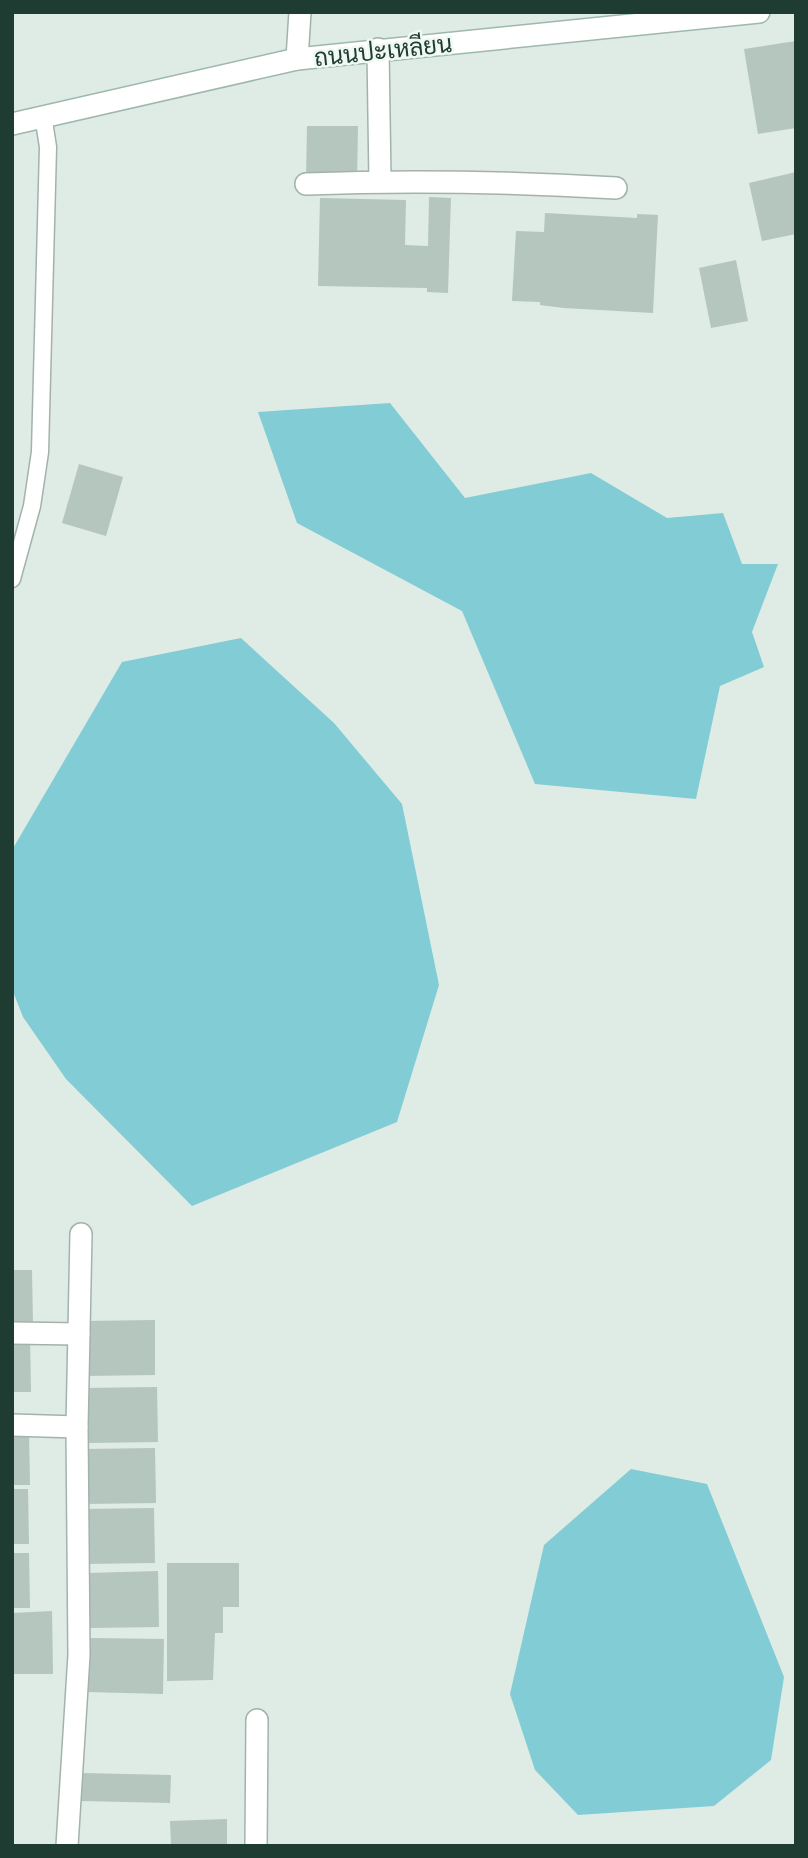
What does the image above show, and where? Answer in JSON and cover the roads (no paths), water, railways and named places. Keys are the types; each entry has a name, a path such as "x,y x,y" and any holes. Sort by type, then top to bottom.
{"street":[{"path":"297,59 300,12"},
{"name":"ถนนปะเหลียน","path":"12,124 297,59 759,12"},
{"path":"378,49 380,181"},
{"path":"306,184 380,181 505,182 616,188"},
{"path":"66,1846 79,1655 77,1427 81,1234"},
{"path":"12,1333 79,1334"},
{"path":"12,1425 77,1427"},
{"path":"256,1846 257,1720"}],"lane":[{"path":"12,579 32,506 40,452 48,147 43,116"}],"water":[{"path":"390,403 465,498 591,473 667,518 723,513 742,564 778,564 752,632 764,667 720,686 696,799 535,784 462,611 297,523 258,412"},
{"path":"241,638 334,723 402,804 439,985 397,1122 192,1206 66,1079 23,1017 12,989 12,850 122,662"},
{"path":"631,1469 707,1484 784,1677 771,1760 714,1806 578,1815 535,1770 510,1694 544,1545"}]}
